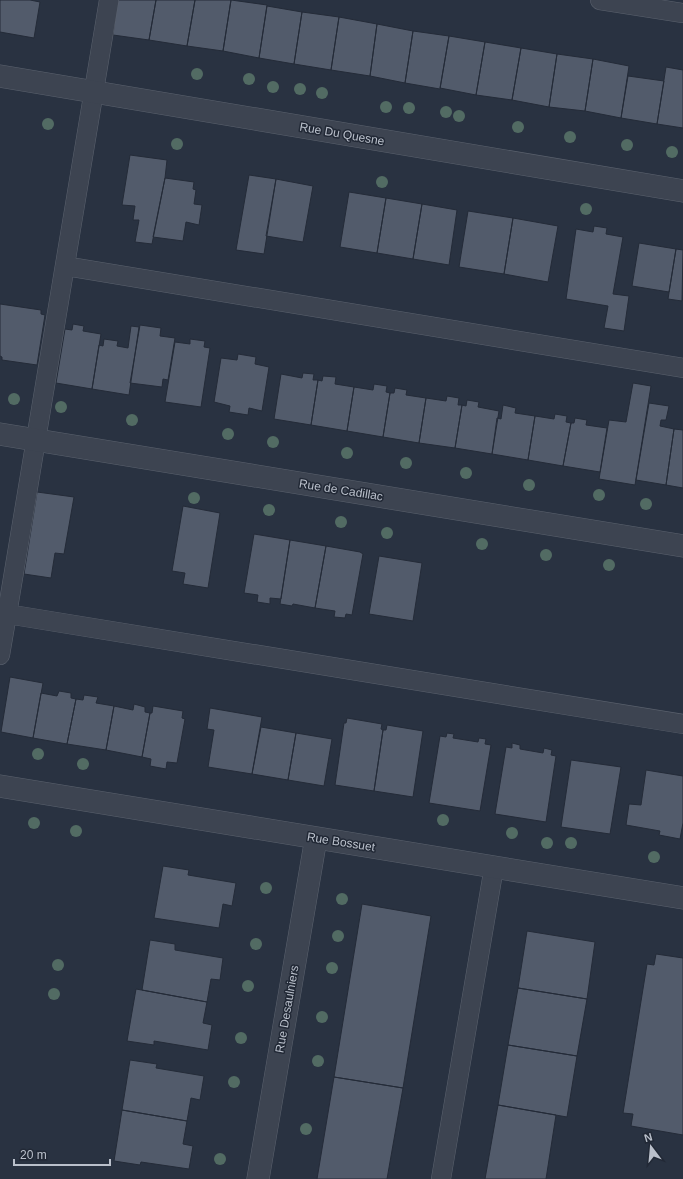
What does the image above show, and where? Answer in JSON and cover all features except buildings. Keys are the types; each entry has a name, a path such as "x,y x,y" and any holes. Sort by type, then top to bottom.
{"street":[{"name":"Rue Du Quesne","path":"0,76 683,191"},
{"name":"Rue de Cadillac","path":"0,434 683,546"},
{"name":"Rue Bossuet","path":"0,786 683,898"},
{"name":"Rue Desaulniers","path":"258,1179 316,838"}],"lane":[{"path":"0,655 109,0"},
{"path":"600,0 683,13"},
{"path":"65,266 683,368"},
{"path":"7,614 683,724"},
{"path":"441,1179 494,867"}]}
